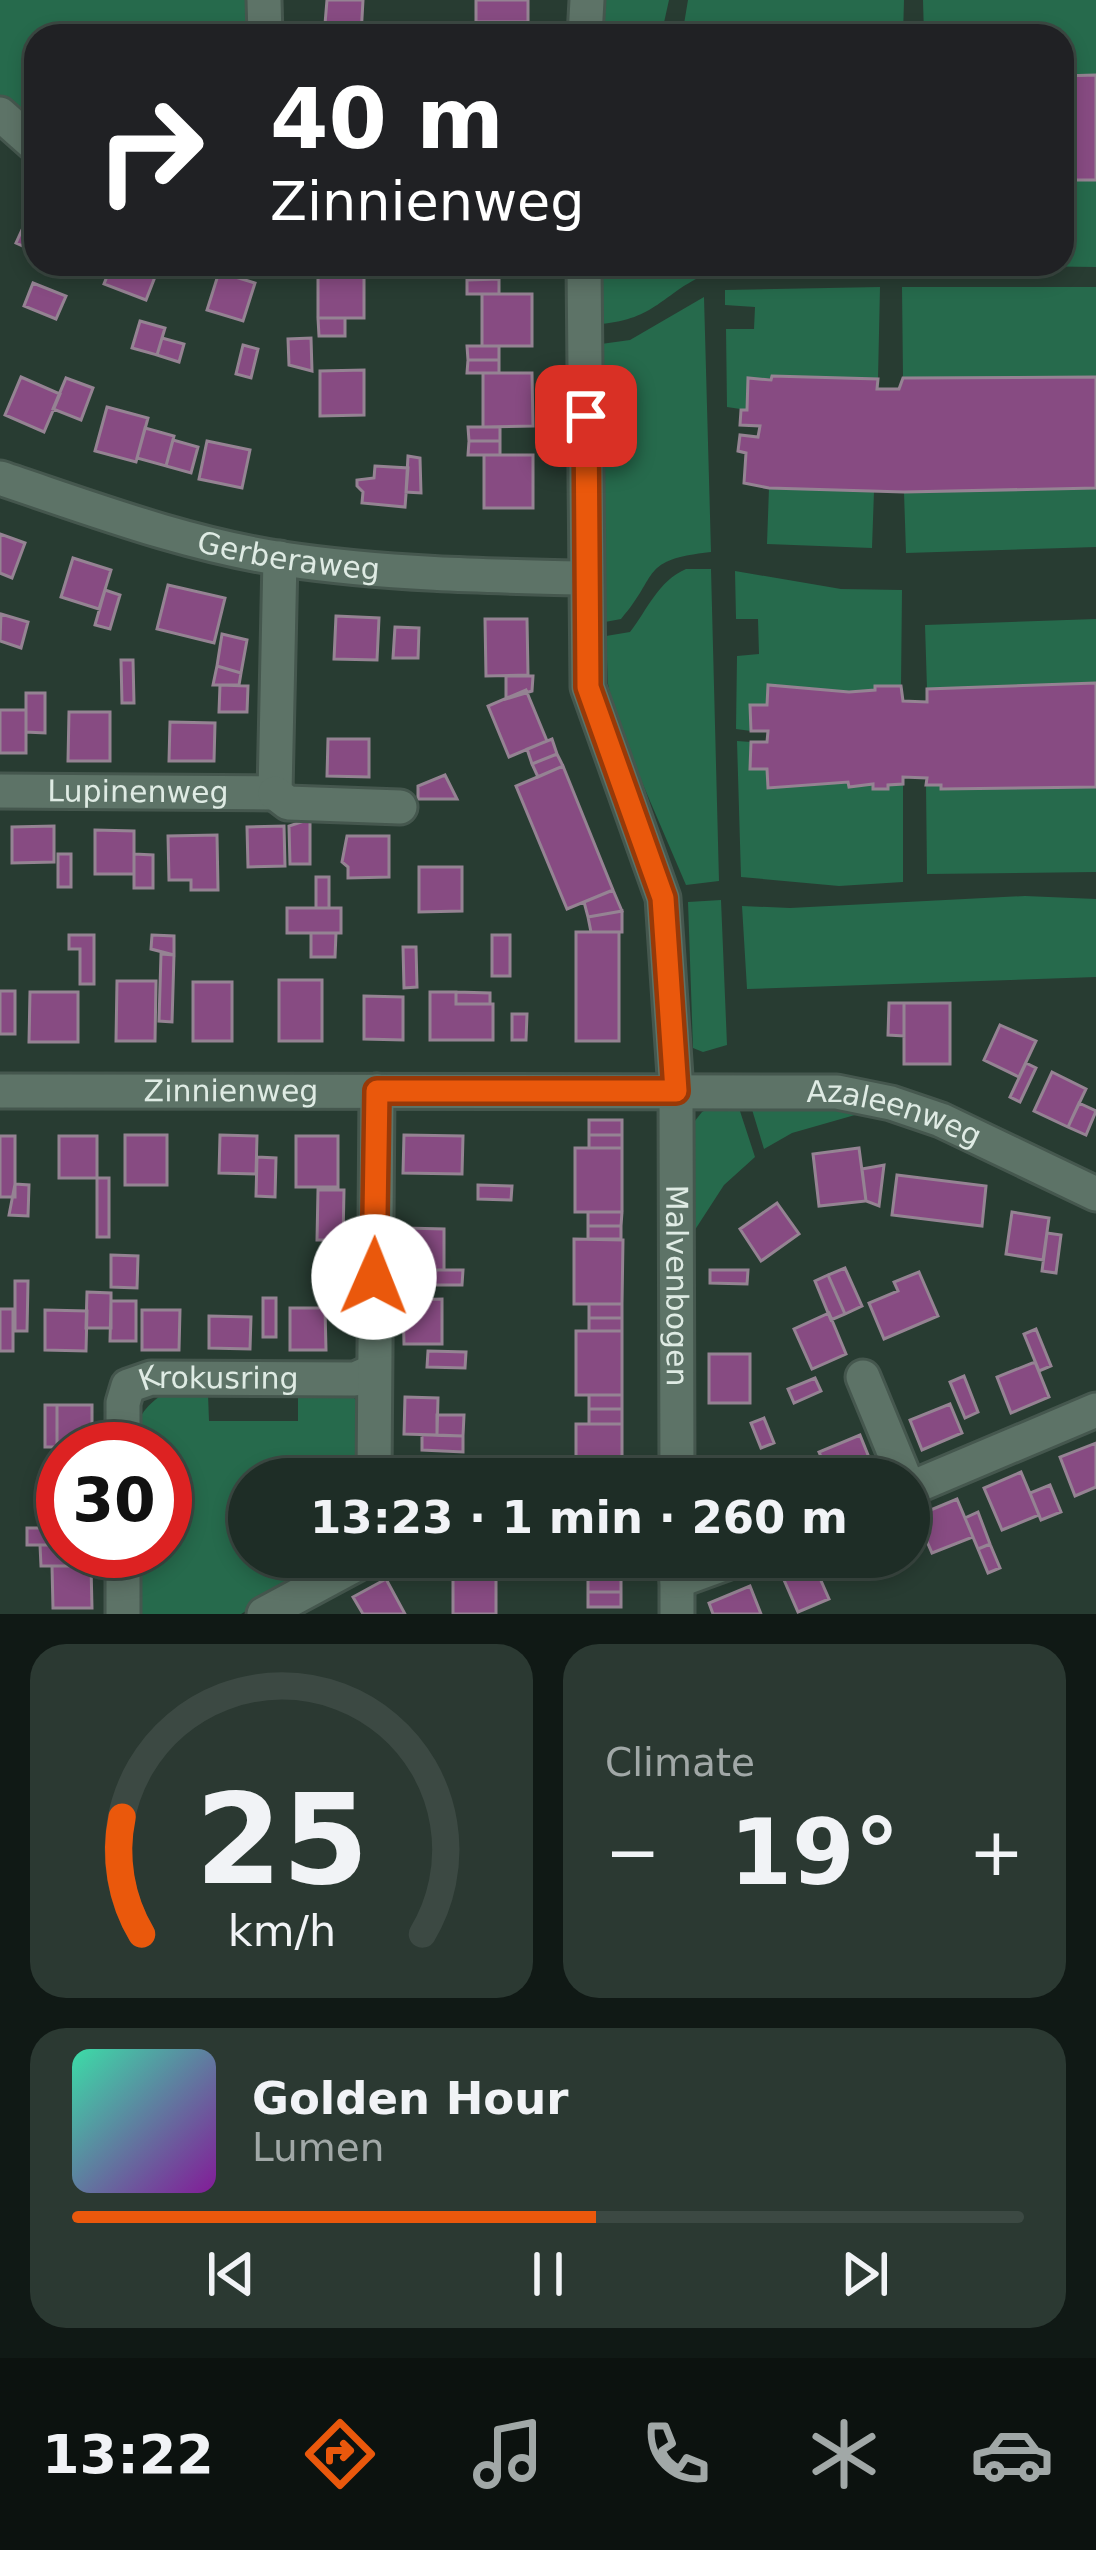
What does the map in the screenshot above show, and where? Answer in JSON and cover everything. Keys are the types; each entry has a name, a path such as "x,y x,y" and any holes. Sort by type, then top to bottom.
{"street":[{"path":"0,114 24,135"},
{"name":"Malvenbogen","path":"584,276 588,687 663,898 676,1091 676,1458"},
{"name":"Gerberaweg","path":"0,478 162,532 280,558 428,575 586,578"},
{"path":"275,793 280,558"},
{"name":"Lupinenweg","path":"0,791 275,793 288,803 400,807"},
{"name":"Zinnienweg","path":"0,1090 676,1091"},
{"path":"374,1458 377,1091"},
{"name":"Azaleenweg","path":"676,1091 837,1092 891,1103 941,1120 1096,1194"},
{"name":"Krokusring","path":"122,1422 128,1386 151,1378 356,1379 373,1370"},
{"path":"862,1377 896,1458"},
{"path":"930,1481 1096,1410"},
{"path":"122,1578 122,1614"},
{"path":"264,1614 331,1578"}],"green space":[{"path":"0,0 250,0 252,24 24,24 24,119 0,98"},
{"path":"606,0 669,0 664,24 603,24"},
{"path":"688,0 904,0 903,24 684,24"},
{"path":"923,0 1096,0 1096,75 1074,76 1074,24 924,24"},
{"path":"1074,180 1096,180 1096,267 1074,267"},
{"path":"599,276 702,276 647,311 601,324"},
{"path":"880,287 878,379 748,378 747,410 727,407 726,329 754,329 755,307 725,305 725,290"},
{"path":"902,287 1096,287 1096,377 903,378"},
{"path":"704,297 711,552 661,565 621,619 605,622 601,344 630,340"},
{"path":"1096,487 1096,547 906,553 904,492"},
{"path":"769,488 874,491 872,548 767,544"},
{"path":"686,569 711,569 719,881 686,885 617,724 608,684 606,636 630,632 661,588"},
{"path":"735,571 841,589 902,590 901,686 820,692 769,685 767,705 750,705 751,731 736,729 737,656 759,654 758,619 736,619"},
{"path":"1096,619 1096,683 927,689 925,625"},
{"path":"737,741 751,742 750,768 767,769 768,788 848,782 849,787 873,784 887,789 903,784 903,882 839,886 741,877"},
{"path":"926,785 941,785 942,789 1096,787 1096,872 927,874"},
{"path":"1025,896 1096,899 1096,977 747,989 742,906 790,908"},
{"path":"721,900 727,1045 703,1052 693,1048 688,902"},
{"path":"750,1103 848,1104 855,1115 792,1133 764,1149"},
{"path":"717,1104 738,1105 755,1157 724,1185 689,1239 690,1127 702,1112"},
{"path":"163,1394 208,1394 209,1421 298,1421 298,1394 353,1396 364,1413 365,1458 228,1458 228,1578 303,1578 241,1614 136,1614 134,1578 192,1578 192,1422 139,1422"}],"building":[{"path":"327,0 363,0 362,24 325,24"},
{"path":"476,0 528,0 528,22 476,22"},
{"path":"1096,75 1096,180 1074,180 1074,76"},
{"path":"107,276 155,276 146,300 104,284"},
{"path":"218,276 255,283 243,321 207,310"},
{"path":"318,276 364,276 364,318 318,318"},
{"path":"467,276 499,276 499,279 467,280"},
{"path":"499,279 499,294 467,294 467,280"},
{"path":"33,283 66,296 56,319 24,306"},
{"path":"482,294 532,294 532,346 482,346"},
{"path":"318,318 345,318 345,336 319,336"},
{"path":"140,321 165,328 157,355 132,348"},
{"path":"162,338 184,344 179,362 157,355"},
{"path":"311,338 312,371 289,365 288,339"},
{"path":"243,345 258,349 251,378 236,374"},
{"path":"467,346 499,346 499,360 468,360"},
{"path":"468,360 499,360 499,373 467,373"},
{"path":"364,370 364,415 320,416 320,371"},
{"path":"483,373 532,373 533,426 483,427"},
{"path":"772,376 878,379 877,389 899,389 903,378 1096,377 1096,488 904,492 744,483 746,453 738,451 740,435 758,437 760,426 740,425 741,410 747,410 748,378 771,380"},
{"path":"21,377 60,394 44,432 5,415"},
{"path":"66,378 93,388 81,420 53,409"},
{"path":"107,407 148,418 136,462 95,451"},
{"path":"468,427 500,427 500,441 469,441"},
{"path":"145,428 174,436 166,466 137,458"},
{"path":"173,440 198,447 191,473 166,466"},
{"path":"207,441 250,450 242,488 199,479"},
{"path":"469,441 500,441 500,455 468,455"},
{"path":"484,455 533,455 533,508 484,508"},
{"path":"408,456 420,458 421,493 406,492"},
{"path":"375,466 408,468 405,507 362,503 357,480 374,478"},
{"path":"0,534 25,543 12,578 0,573"},
{"path":"73,558 111,570 99,609 61,597"},
{"path":"168,585 225,598 214,643 157,629"},
{"path":"105,590 120,595 110,629 95,625"},
{"path":"1,614 28,622 21,648 0,641"},
{"path":"336,616 379,618 377,660 334,659"},
{"path":"485,619 527,619 528,675 486,676"},
{"path":"395,627 419,628 418,658 393,658"},
{"path":"222,634 247,640 241,673 217,666"},
{"path":"121,660 133,660 134,703 122,703"},
{"path":"217,666 241,673 239,685 213,685"},
{"path":"506,676 533,676 532,691 506,699"},
{"path":"1096,683 1096,787 941,789 941,785 926,785 927,778 903,777 903,784 888,785 888,789 873,789 873,784 849,787 848,782 768,788 767,769 750,769 751,742 767,742 768,731 751,731 750,705 767,705 768,685 849,692 901,686 903,701 927,702 927,689"},
{"path":"220,685 248,686 247,712 219,712"},
{"path":"526,690 547,741 509,757 488,706"},
{"path":"26,693 45,693 45,733 26,732"},
{"path":"0,710 26,710 26,753 0,753"},
{"path":"69,712 110,712 110,761 68,761"},
{"path":"170,722 215,723 214,761 169,761"},
{"path":"328,739 369,739 369,777 327,776"},
{"path":"552,739 557,754 532,764 527,749"},
{"path":"557,754 563,766 538,777 532,764"},
{"path":"563,766 613,890 567,909 516,786"},
{"path":"445,775 457,799 418,799 418,786"},
{"path":"310,819 310,864 290,864 289,826"},
{"path":"54,826 54,862 12,863 12,827"},
{"path":"284,826 285,866 248,867 247,827"},
{"path":"95,830 134,831 134,874 95,874"},
{"path":"217,835 218,890 191,890 191,880 169,880 168,836"},
{"path":"347,836 389,836 389,877 348,878 348,867 342,862"},
{"path":"58,854 71,854 71,887 58,887"},
{"path":"134,854 153,855 153,888 134,888"},
{"path":"419,867 462,867 462,911 419,912"},
{"path":"316,877 329,877 329,908 316,908"},
{"path":"613,890 622,911 588,917 584,902"},
{"path":"287,908 341,908 341,933 287,933"},
{"path":"622,911 622,932 591,932 588,917"},
{"path":"576,932 619,932 619,1041 576,1041"},
{"path":"311,933 336,933 335,957 311,957"},
{"path":"69,935 94,935 94,984 80,984 80,949 69,949"},
{"path":"152,935 174,936 174,955 151,949"},
{"path":"492,935 510,935 510,976 492,976"},
{"path":"403,947 416,947 417,987 404,988"},
{"path":"161,954 174,955 172,1022 159,1021"},
{"path":"279,980 322,980 322,1041 279,1041"},
{"path":"117,981 156,981 155,1041 116,1041"},
{"path":"193,982 232,982 232,1041 193,1041"},
{"path":"0,991 15,991 15,1034 0,1034"},
{"path":"30,992 78,992 78,1042 29,1042"},
{"path":"430,992 456,992 456,1004 493,1004 493,1040 430,1040"},
{"path":"456,992 490,993 490,1004 456,1004"},
{"path":"364,996 403,997 403,1040 364,1039"},
{"path":"889,1003 904,1003 904,1036 888,1035"},
{"path":"904,1003 950,1003 950,1064 904,1064"},
{"path":"512,1014 527,1014 526,1040 512,1040"},
{"path":"1000,1025 1036,1041 1019,1077 984,1060"},
{"path":"1026,1063 1036,1068 1020,1102 1010,1097"},
{"path":"1052,1072 1086,1089 1068,1127 1034,1111"},
{"path":"1079,1103 1096,1111 1086,1135 1068,1127"},
{"path":"589,1120 622,1120 622,1135 589,1135"},
{"path":"125,1135 167,1135 167,1185 125,1185"},
{"path":"220,1135 257,1136 256,1174 219,1173"},
{"path":"404,1135 463,1136 462,1174 403,1173"},
{"path":"589,1135 622,1135 622,1148 589,1148"},
{"path":"0,1136 15,1136 15,1197 0,1197"},
{"path":"59,1136 97,1136 97,1178 59,1178"},
{"path":"296,1136 338,1136 338,1187 296,1187"},
{"path":"575,1148 622,1148 622,1212 575,1212"},
{"path":"859,1148 866,1201 819,1206 813,1154"},
{"path":"257,1157 276,1158 275,1197 256,1196"},
{"path":"884,1165 879,1206 866,1201 862,1169"},
{"path":"897,1175 986,1186 982,1226 892,1215"},
{"path":"97,1178 109,1178 109,1237 97,1237"},
{"path":"15,1184 29,1185 28,1216 9,1215"},
{"path":"478,1185 512,1186 511,1200 478,1199"},
{"path":"318,1190 344,1190 343,1240 317,1240"},
{"path":"777,1203 799,1234 761,1261 740,1229"},
{"path":"588,1212 622,1212 621,1226 588,1226"},
{"path":"1012,1212 1049,1218 1043,1260 1006,1254"},
{"path":"588,1226 621,1226 621,1239 588,1239"},
{"path":"404,1228 444,1229 444,1270 404,1270"},
{"path":"1047,1233 1061,1235 1056,1273 1042,1271"},
{"path":"574,1239 623,1240 622,1304 574,1304"},
{"path":"111,1255 138,1256 137,1288 111,1287"},
{"path":"845,1268 862,1306 845,1314 828,1275"},
{"path":"433,1270 463,1270 462,1285 432,1285"},
{"path":"710,1270 748,1270 747,1284 710,1283"},
{"path":"332,1271 347,1271 346,1311 331,1311"},
{"path":"919,1272 938,1316 884,1339 869,1303 898,1291 894,1282"},
{"path":"828,1275 845,1314 831,1320 815,1281"},
{"path":"15,1281 28,1281 27,1331 15,1331"},
{"path":"87,1292 111,1293 111,1328 86,1328"},
{"path":"263,1298 276,1298 276,1337 263,1337"},
{"path":"442,1299 442,1344 404,1344 403,1300"},
{"path":"111,1301 136,1301 136,1341 110,1341"},
{"path":"589,1304 622,1304 622,1318 589,1318"},
{"path":"290,1308 325,1308 326,1350 290,1350"},
{"path":"0,1309 13,1309 13,1351 0,1351"},
{"path":"45,1310 87,1311 86,1351 45,1350"},
{"path":"142,1310 180,1310 179,1350 142,1350"},
{"path":"829,1313 846,1354 812,1369 794,1329"},
{"path":"209,1316 251,1317 250,1349 209,1348"},
{"path":"589,1318 622,1318 622,1331 589,1331"},
{"path":"1036,1329 1051,1366 1039,1371 1024,1334"},
{"path":"576,1331 622,1331 622,1395 576,1395"},
{"path":"428,1351 466,1352 465,1368 427,1367"},
{"path":"709,1354 750,1354 750,1403 709,1403"},
{"path":"1035,1362 1049,1397 1011,1413 997,1377"},
{"path":"964,1376 978,1412 965,1418 950,1382"},
{"path":"815,1378 821,1391 794,1403 788,1389"},
{"path":"589,1395 622,1395 622,1409 589,1409"},
{"path":"405,1397 438,1398 437,1435 404,1434"},
{"path":"950,1404 962,1433 922,1450 910,1420"},
{"path":"45,1405 57,1405 57,1422 45,1422"},
{"path":"57,1405 92,1405 92,1422 57,1422"},
{"path":"589,1409 622,1409 622,1424 589,1424"},
{"path":"437,1415 464,1415 463,1436 437,1435"},
{"path":"764,1418 774,1443 761,1448 751,1423"},
{"path":"576,1424 622,1424 622,1458 576,1458"},
{"path":"422,1435 463,1436 463,1452 422,1450"},
{"path":"860,1435 869,1458 822,1458 819,1452"},
{"path":"1096,1443 1096,1487 1075,1496 1060,1457"},
{"path":"1021,1472 1039,1515 1002,1530 984,1488"},
{"path":"1050,1485 1061,1512 1041,1520 1030,1493"},
{"path":"957,1499 973,1537 932,1553 930,1510"},
{"path":"978,1512 990,1544 978,1549 965,1518"},
{"path":"27,1528 36,1528 36,1545 27,1545"},
{"path":"990,1544 1000,1568 988,1573 978,1549"},
{"path":"52,1578 91,1578 92,1608 53,1608"},
{"path":"453,1578 496,1578 496,1614 453,1614"},
{"path":"588,1578 621,1578 621,1592 588,1592"},
{"path":"783,1578 820,1578 829,1599 798,1612"},
{"path":"386,1579 405,1614 363,1614 353,1597"},
{"path":"750,1586 761,1614 713,1614 709,1603"},
{"path":"588,1592 621,1592 621,1607 588,1607"}],"route":[{"path":"374,1277 377,1091 676,1091 663,898 588,687 586,416"}]}
